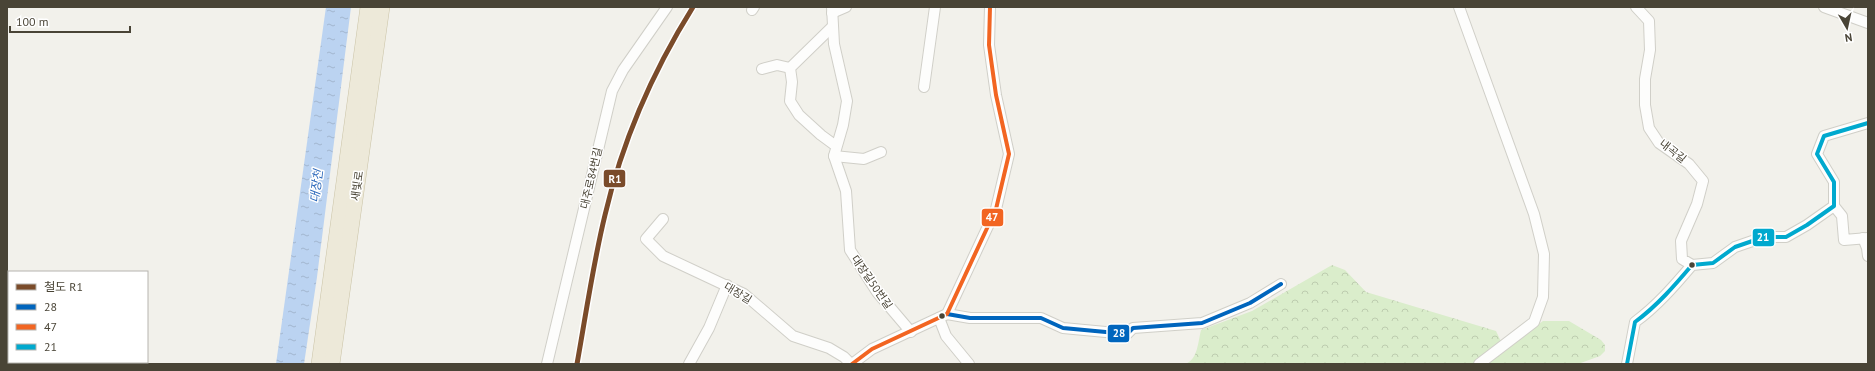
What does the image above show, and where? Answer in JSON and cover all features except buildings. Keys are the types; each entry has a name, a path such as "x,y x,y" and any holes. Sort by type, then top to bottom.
{"highway":[{"name":"새빛로","path":"319,364 368,7"},
{"name":"새빛로","path":"332,364 382,7"}],"street":[{"name":"대주로84번길","path":"547,364 612,92 623,70 667,7"},
{"path":"835,151 843,125 847,101 834,44 832,10 846,7"},
{"path":"924,88 935,7"},
{"path":"969,364 946,336 943,316 996,209 1009,154 996,95 988,45 990,7"},
{"path":"1459,7 1534,214 1544,254 1543,297 1534,322 1479,364"},
{"name":"내곡길","path":"1636,7 1649,21 1650,50 1645,85 1649,128 1659,143 1689,164 1703,181 1697,204 1681,241 1682,260 1692,265"},
{"path":"1824,7 1868,23"},
{"path":"790,68 832,27"},
{"path":"762,69 777,65 790,68"},
{"path":"790,68 792,82 790,100 798,115 821,135 835,151 864,159 881,152"},
{"path":"1868,123 1824,136 1817,154 1834,182 1834,206 1842,216 1844,240 1865,238 1868,256"},
{"name":"대장길50번길","path":"835,151 846,191 850,250 877,292 911,332"},
{"path":"1627,364 1635,322 1668,292 1692,265 1713,262 1735,247 1764,237 1786,237 1807,225 1834,206"},
{"name":"대장길","path":"663,218 646,239 663,256 694,272 727,285 744,294 793,336 829,348 844,357 851,364 872,349 943,316"},
{"path":"943,316 970,318 1041,318 1063,328 1127,334 1133,328 1202,322 1250,303 1281,284"},
{"path":"689,364 709,328 727,285"}],"green space":[{"path":"1332,265 1345,270 1366,292 1496,331 1504,348 1543,321 1569,321 1601,340 1605,345 1605,351 1600,356 1578,364 1185,364 1193,359 1201,330 1252,311"}],"water":[{"name":"대장천","path":"326,7 351,7 317,277 304,364 276,364"}],"rail line":[{"name":"R1","path":"577,364 593,270 612,188 620,161 640,108 652,82 678,31 693,7"}],"transit line":[{"name":"47","path":"852,364 872,349 947,314 996,209 1009,154 996,95 989,45 990,7"},
{"name":"21","path":"1627,364 1635,322 1658,302 1692,265 1713,263 1735,247 1764,237 1786,237 1807,225 1834,206 1834,182 1817,154 1824,136 1868,123"},
{"name":"28","path":"947,314 970,318 1041,318 1063,328 1127,334 1133,328 1202,323 1250,303 1281,284"}]}
